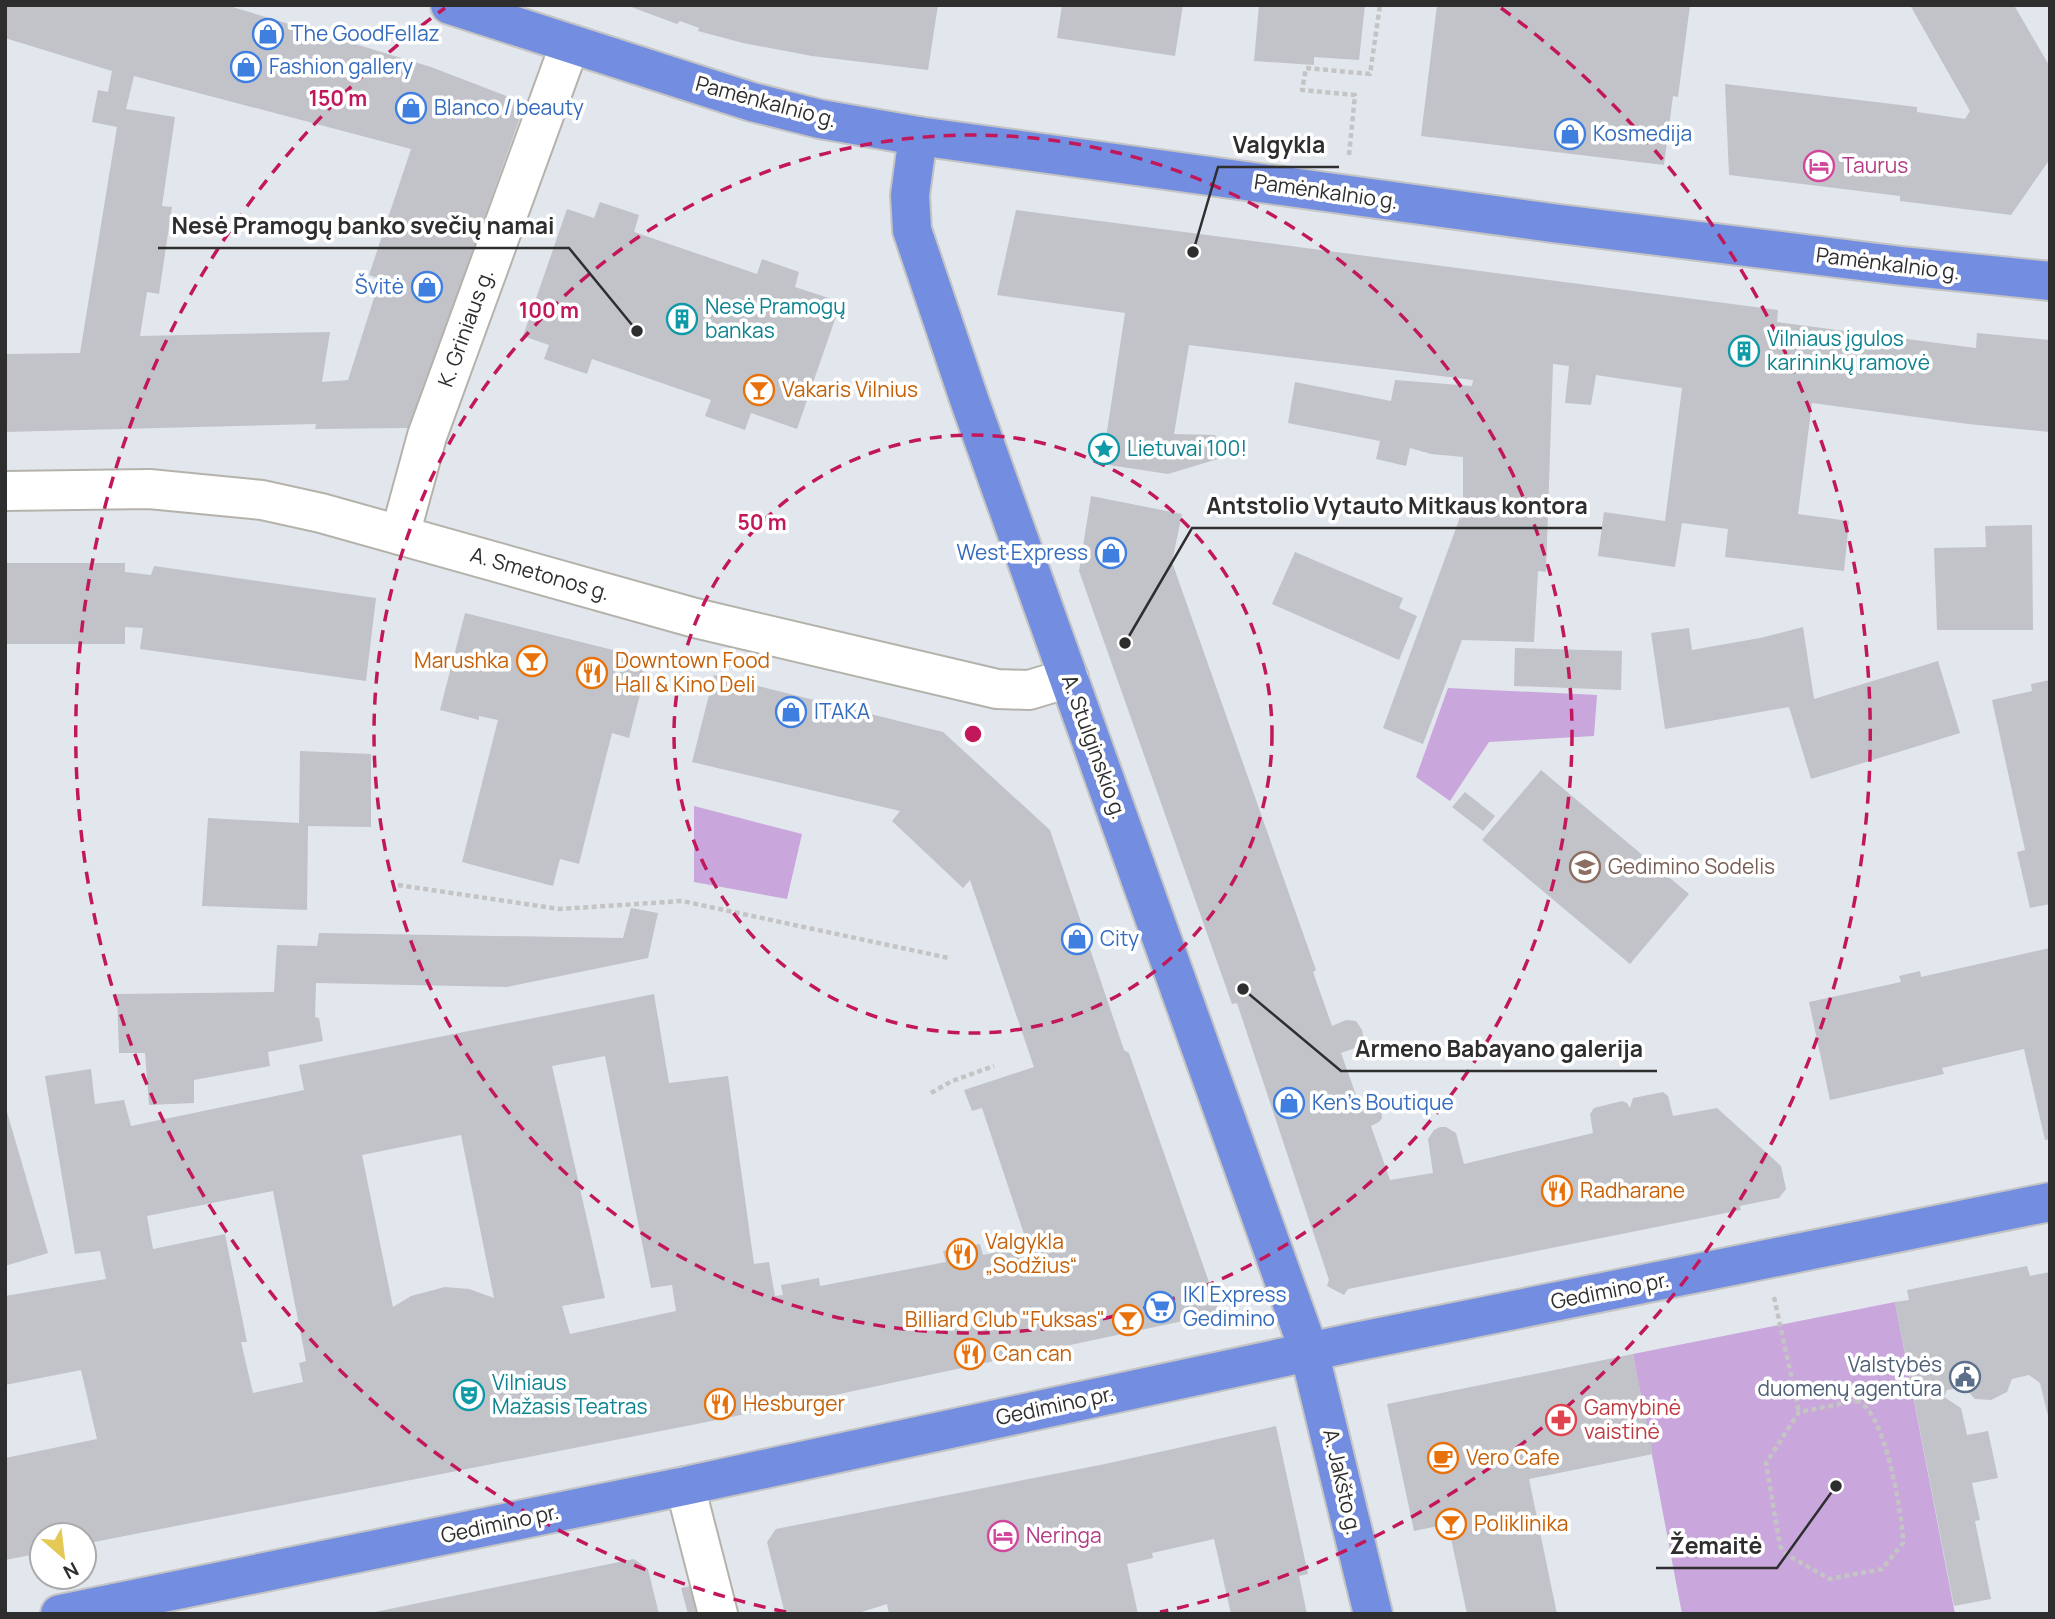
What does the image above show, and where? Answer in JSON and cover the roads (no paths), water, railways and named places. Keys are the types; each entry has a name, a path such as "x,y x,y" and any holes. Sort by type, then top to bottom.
{"main road":[{"name":"Pamėnkalnio g.","path":"450,5 752,102 820,119 918,136 1902,266 2050,281"},
{"name":"A. Stulginskio g.","path":"918,136 910,195 912,230 965,389 1310,1351"},
{"name":"Gedimino pr.","path":"60,1614 685,1486 1310,1351 2050,1202"},
{"name":"A. Jakšto g.","path":"1310,1351 1373,1614"}],"street":[{"name":"K. Griniaus g.","path":"400,535 428,436 570,44"},
{"name":"A. Smetonos g.","path":"5,491 149,489 262,500 400,535 695,618 997,689 1029,690 1069,678"},
{"path":"685,1486 718,1614"}],"place":[{"name":"The GoodFellaz","path":"268,34"},
{"name":"Fashion gallery","path":"246,67"},
{"name":"Blanco / beauty","path":"411,108"},
{"name":"Kosmedija","path":"1570,134"},
{"name":"Taurus","path":"1819,166"},
{"name":"Valgykla","path":"1193,252"},
{"name":"Švitė","path":"427,287"},
{"name":"Nesė Pramogų bankas","path":"682,319"},
{"name":"Nesė Pramogų banko svečių namai","path":"637,331"},
{"name":"Vilniaus įgulos karininkų ramovė","path":"1744,351"},
{"name":"Vakaris Vilnius","path":"759,390"},
{"name":"Lietuvai 100!","path":"1104,449"},
{"name":"West Express","path":"1111,553"},
{"name":"Antstolio Vytauto Mitkaus kontora","path":"1125,643"},
{"name":"Marushka","path":"532,661"},
{"name":"Downtown Food Hall & Kino Deli","path":"592,673"},
{"name":"ITAKA","path":"791,712"},
{"name":"Gedimino Sodelis","path":"1585,867"},
{"name":"City","path":"1077,939"},
{"name":"Armeno Babayano galerija","path":"1243,989"},
{"name":"Ken's Boutique","path":"1289,1103"},
{"name":"Radharane","path":"1557,1191"},
{"name":"Valgykla „Sodžius“","path":"962,1254"},
{"name":"IKI Express Gedimino","path":"1160,1307"},
{"name":"Billiard Club \"Fuksas\"","path":"1128,1320"},
{"name":"Can can","path":"970,1354"},
{"name":"Valstybės duomenų agentūra","path":"1965,1377"},
{"name":"Vilniaus Mažasis Teatras","path":"469,1395"},
{"name":"Hesburger","path":"720,1404"},
{"name":"Gamybinė vaistinė","path":"1561,1420"},
{"name":"Vero Cafe","path":"1443,1458"},
{"name":"Žemaitė","path":"1836,1486"},
{"name":"Poliklinika","path":"1451,1524"},
{"name":"Neringa","path":"1003,1536"}]}
